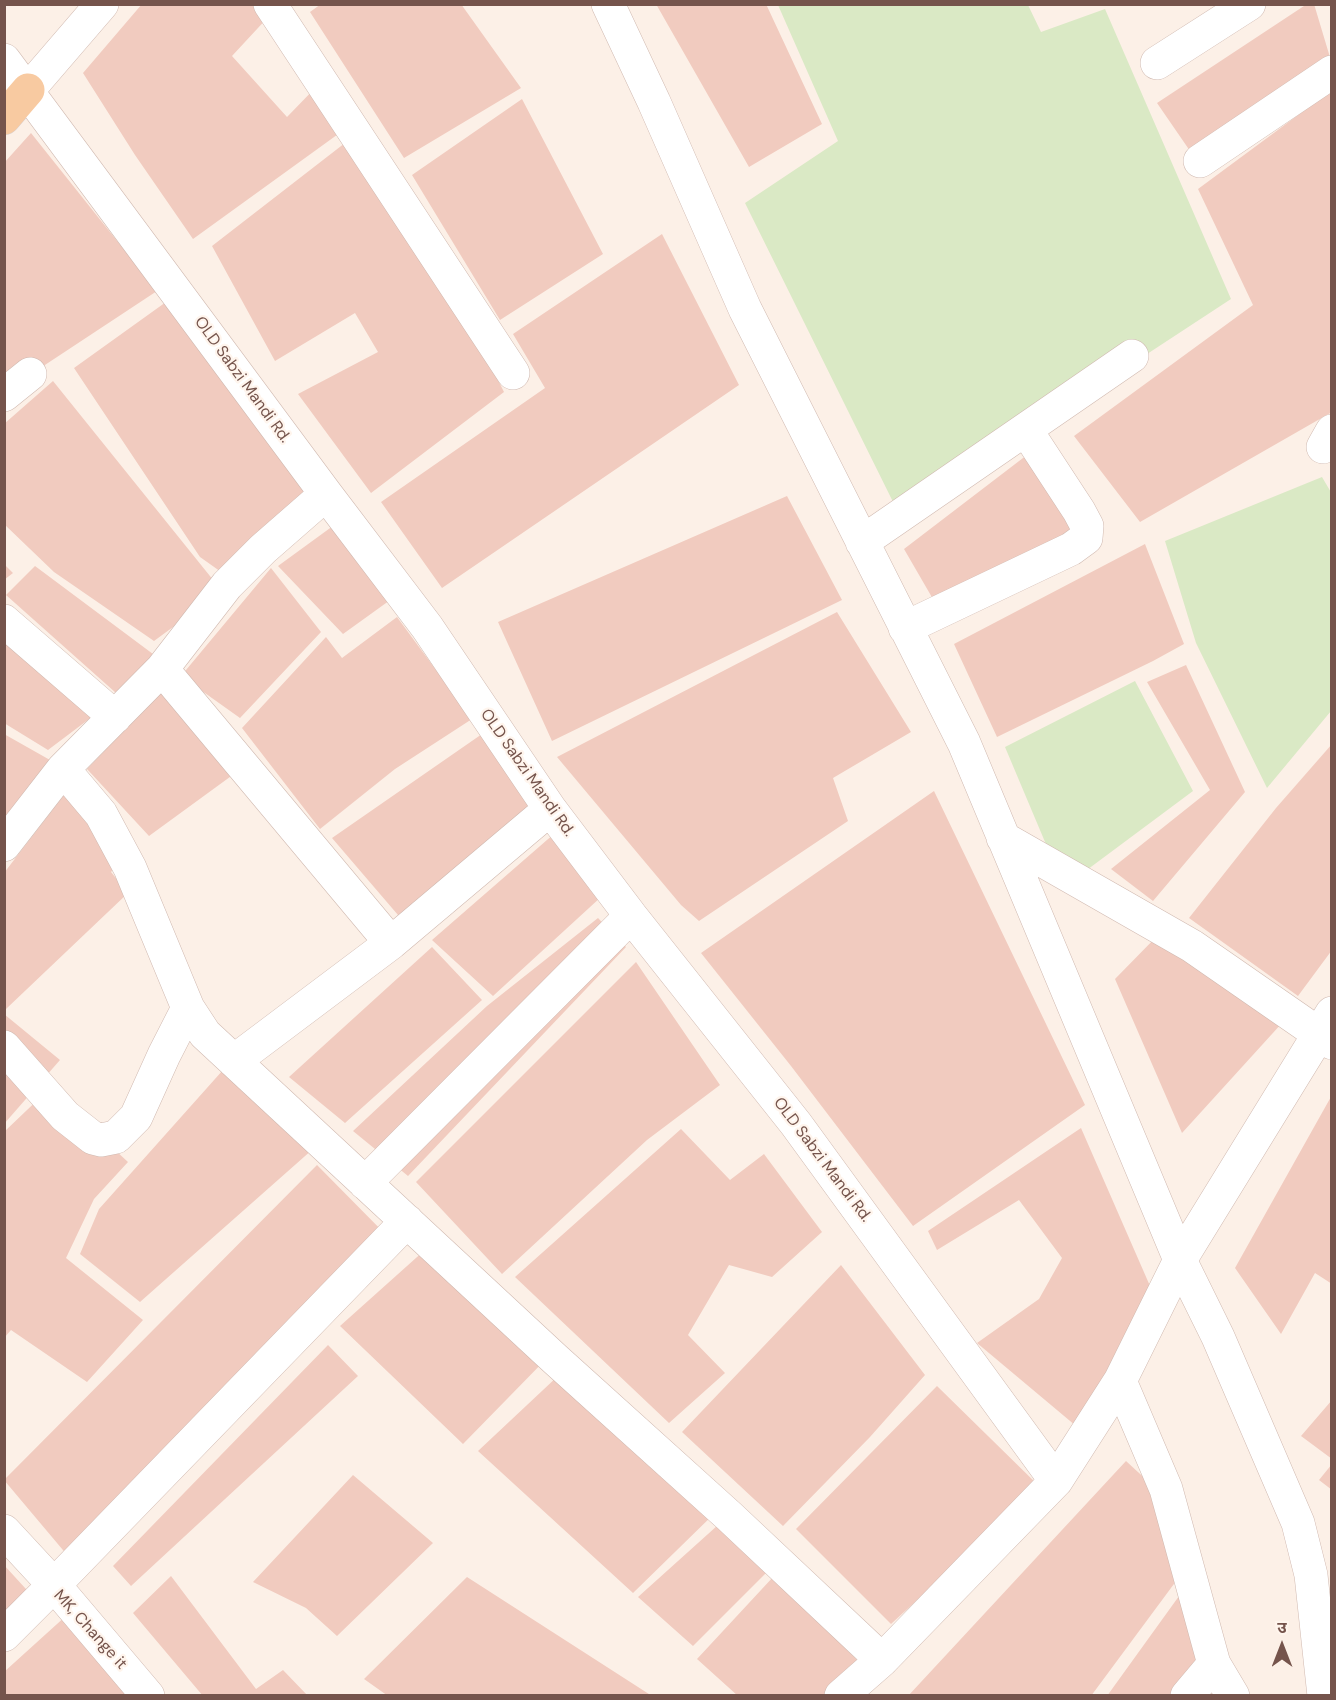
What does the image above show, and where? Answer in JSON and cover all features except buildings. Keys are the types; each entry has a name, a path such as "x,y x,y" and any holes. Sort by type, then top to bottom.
{"main road":[{"path":"4,118 28,90"}],"street":[{"path":"28,90 102,4"},
{"path":"270,4 513,373"},
{"path":"608,4 654,102 745,309 964,744 1180,1260 1218,1337 1298,1523 1311,1575 1324,1695"},
{"path":"1158,63 1249,4"},
{"name":"OLD Sabzi Mandi Rd.","path":"4,60 427,627 550,809 631,916 796,1124 1056,1481"},
{"path":"1200,161 1332,72"},
{"path":"862,542 1132,356"},
{"path":"4,395 30,374"},
{"path":"905,628 1071,549 1086,538 1087,526 1026,430"},
{"path":"4,845 63,769 162,669 227,585 263,549 326,494"},
{"path":"4,621 115,717"},
{"path":"162,669 391,943"},
{"path":"63,769 101,814 130,868 188,1008 205,1034 555,1359 729,1516 882,1660"},
{"path":"234,1061 391,943 550,809"},
{"path":"841,1695 882,1660 1056,1481 1120,1381 1180,1260 1327,1030 1192,946 1003,838"},
{"path":"365,1183 631,916"},
{"path":"4,1047 65,1116 93,1138 108,1139 116,1137 136,1117 188,1008"},
{"path":"4,1531 54,1585 407,1221"},
{"path":"1120,1381 1166,1489 1214,1664 1233,1695"},
{"name":"MK, Change it","path":"4,1635 54,1585 148,1695"},
{"path":"1187,1695 1214,1664"}],"green space":[{"path":"778,5 1028,5 1041,32 1105,9 1231,299 900,516 745,203 838,141"},
{"path":"1322,477 1332,494 1331,711 1267,788 1196,643 1165,541"},
{"path":"1135,681 1193,791 1064,887 1005,747"}]}
